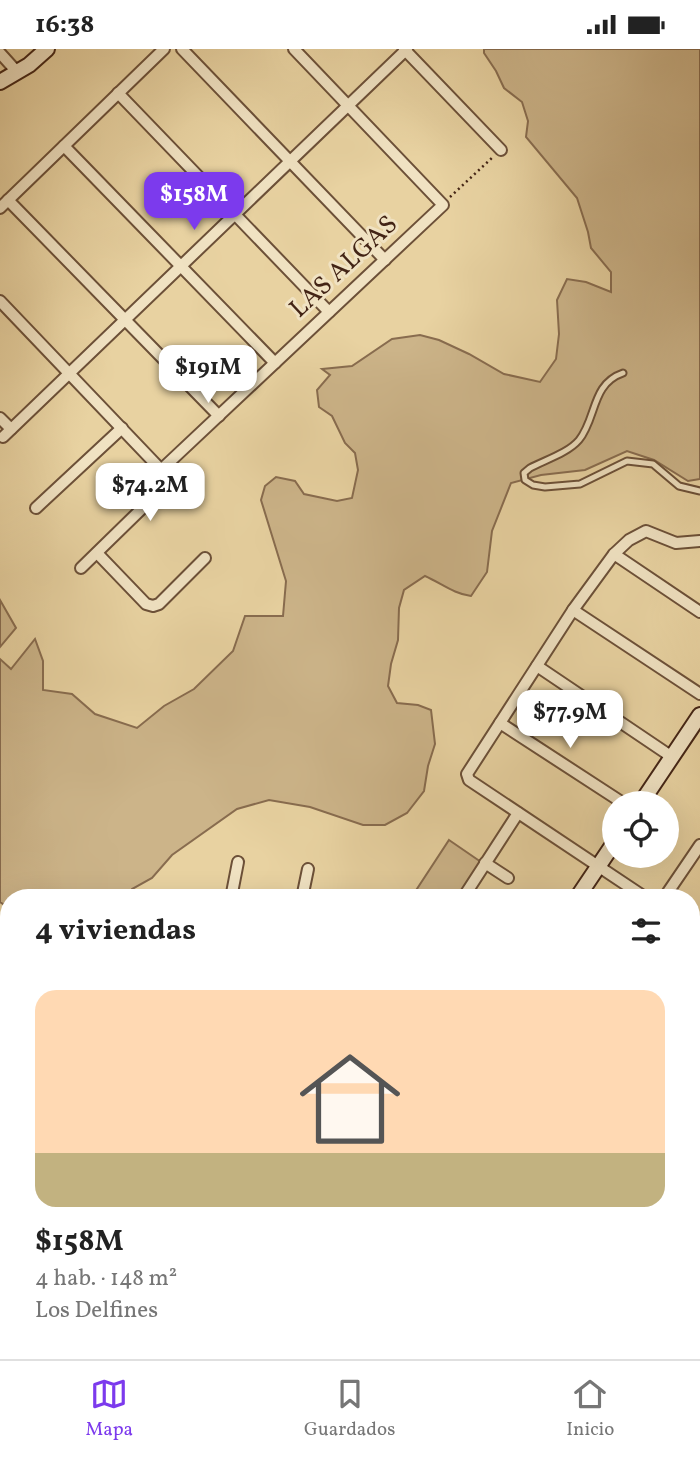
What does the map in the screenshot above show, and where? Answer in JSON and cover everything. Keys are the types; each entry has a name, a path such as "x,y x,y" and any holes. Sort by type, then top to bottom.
{"street":[{"path":"0,82 18,73 47,49"},
{"path":"164,49 4,204 125,320 219,416"},
{"path":"182,49 385,260"},
{"path":"294,49 443,205"},
{"path":"0,418 7,433 405,49 501,150"},
{"path":"0,53 18,73"},
{"path":"118,93 329,312"},
{"path":"64,146 275,363"},
{"name":"LAS ALGAS","path":"81,568 167,483 168,477 162,470 443,205"},
{"path":"0,301 162,470"},
{"path":"36,508 122,428"},
{"path":"632,889 467,777 573,610 614,554 636,535 649,531 670,542 700,541"},
{"path":"97,554 146,604 153,606 159,604 205,558"},
{"path":"614,554 700,612"},
{"path":"573,610 700,694"},
{"path":"537,666 672,757"},
{"path":"649,791 700,715"},
{"path":"500,723 604,791"},
{"path":"469,889 518,813"},
{"path":"670,889 700,845"},
{"path":"583,889 602,860"},
{"path":"233,889 238,862"},
{"path":"485,863 508,878"},
{"path":"304,889 309,869"}],"lane":[{"path":"623,373 607,382 597,396 586,427 574,445 530,468 524,473 525,480 545,487 580,484 627,461 653,464 679,486 700,491"}],"path":[{"path":"443,205 501,150"}],"shaded area":[{"path":"484,49 700,49 700,479 688,481 654,460 627,451 585,470 541,475 511,483 492,531 487,572 471,596 453,591 425,576 404,590 399,608 398,640 388,686 397,703 418,705 431,710 435,744 424,791 407,813 385,825 363,825 310,807 269,800 237,809 172,855 152,878 132,889 0,889 0,659 11,669 35,639 43,661 43,690 72,694 95,714 137,728 164,706 194,689 233,651 245,616 283,616 286,581 261,500 265,486 276,477 295,481 304,494 337,501 352,498 358,470 355,453 345,443 332,416 319,407 317,390 330,375 322,369 352,366 392,339 420,335 439,340 504,374 540,382 556,359 559,334 557,300 567,279 586,282 611,292 611,272 591,248 577,198 526,137 528,121 522,102 504,88"},
{"path":"0,600 16,628 0,647"},
{"path":"449,840 481,862 464,889 417,889"}]}
